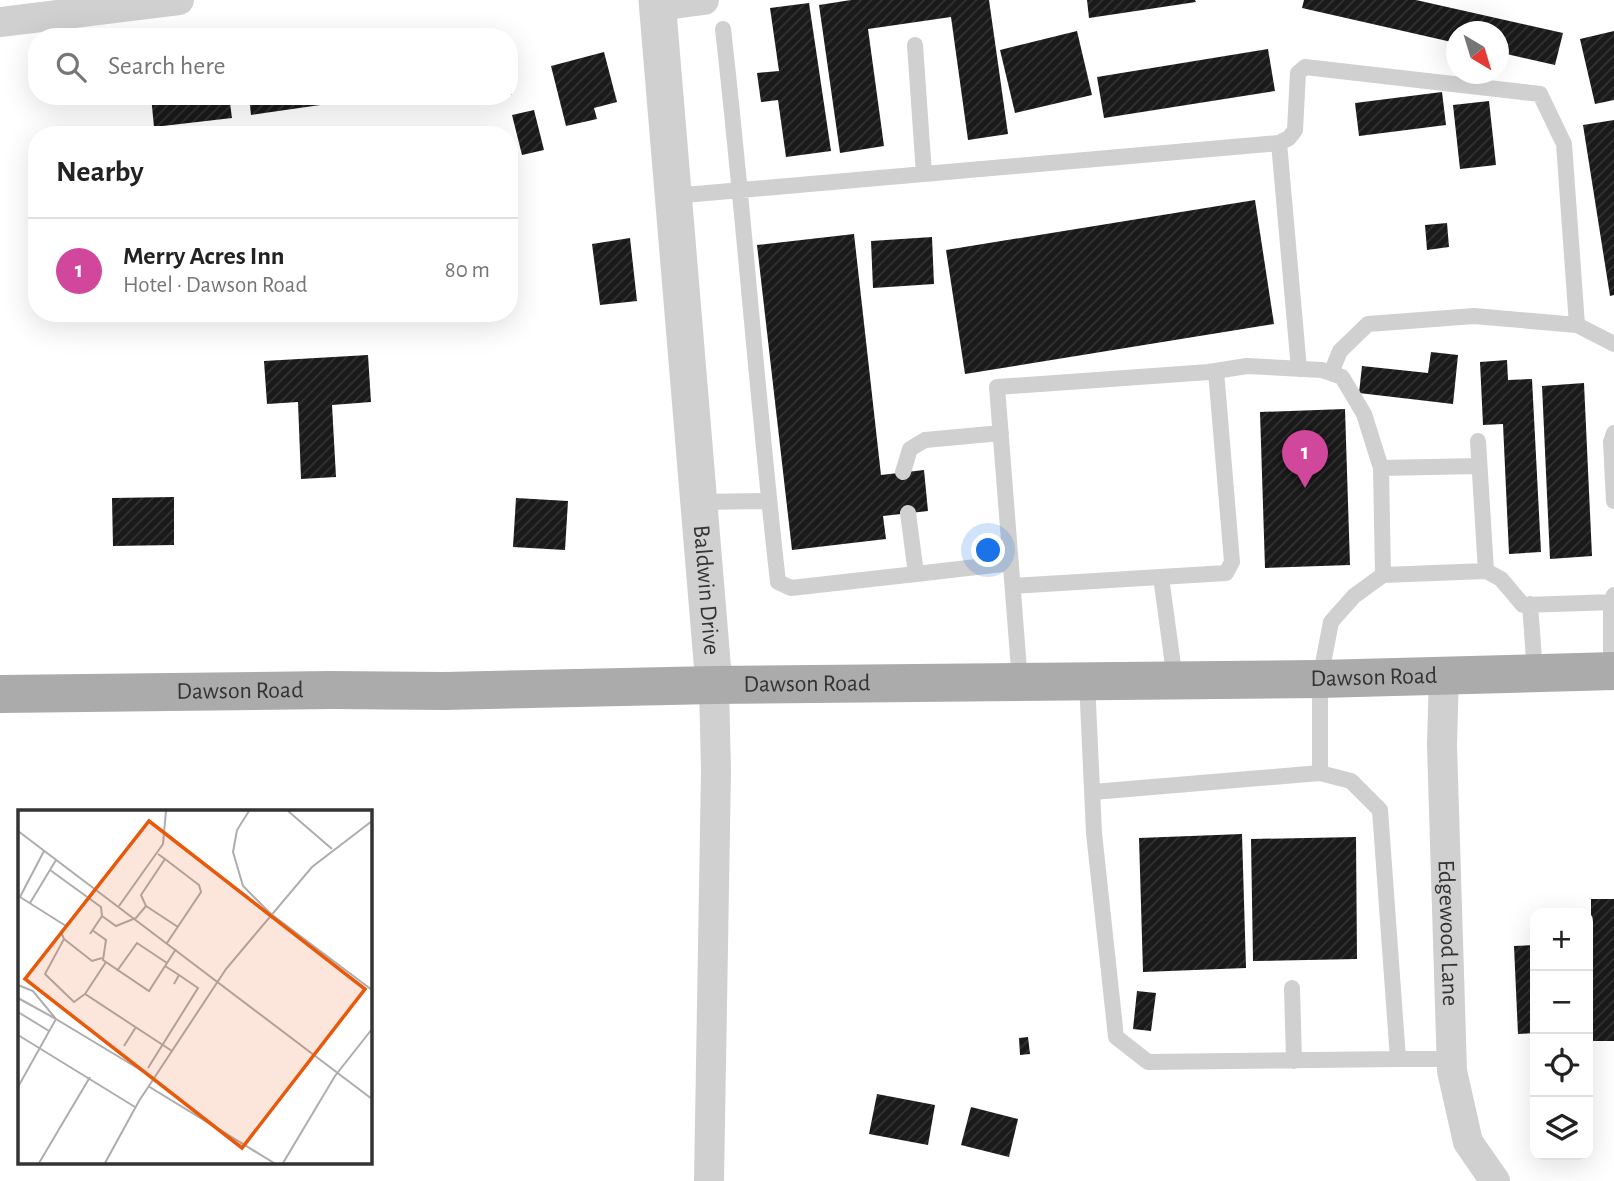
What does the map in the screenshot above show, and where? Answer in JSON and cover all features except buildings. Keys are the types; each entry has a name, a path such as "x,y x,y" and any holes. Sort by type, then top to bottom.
{"main road":[{"name":"Dawson Road","path":"0,694 1321,679 1612,671"}],"street":[{"path":"0,22 179,0"},
{"path":"657,3 704,0"},
{"name":"Baldwin Drive","path":"657,3 714,685 716,771 709,1181"},
{"name":"Edgewood Lane","path":"1444,674 1443,745 1452,1071 1468,1142 1495,1181"}],"lane":[{"path":"723,29 778,582 791,587 1011,563"},
{"path":"915,45 924,174"},
{"path":"673,196 1279,143 1289,138 1295,130 1298,73 1305,67 1540,93 1564,144 1577,325"},
{"path":"1279,143 1299,369"},
{"path":"1331,373 1340,351 1368,324 1474,316 1577,325 1614,344"},
{"path":"1020,682 998,387 1247,366 1299,369 1342,377 1364,414 1381,468 1383,575"},
{"path":"1013,586 1226,573 1232,562 1216,370"},
{"path":"903,472 910,449 925,440 1001,433"},
{"path":"1614,433 1611,442 1614,500"},
{"path":"1478,441 1486,571"},
{"path":"1381,468 1479,466"},
{"path":"699,502 769,501"},
{"path":"908,513 916,574"},
{"path":"1320,774 1321,679 1331,622 1354,596 1383,575 1486,571 1501,579 1523,605 1613,600 1612,671"},
{"path":"1161,577 1175,680"},
{"path":"1530,604 1535,673"},
{"path":"1087,681 1094,834 1116,1037 1148,1062 1452,1059"},
{"path":"1093,792 1320,774 1351,781 1380,810 1398,1059"},
{"path":"1292,988 1294,1061"}],"place":[{"name":"Merry Acres Inn","path":"1305,488"}]}
